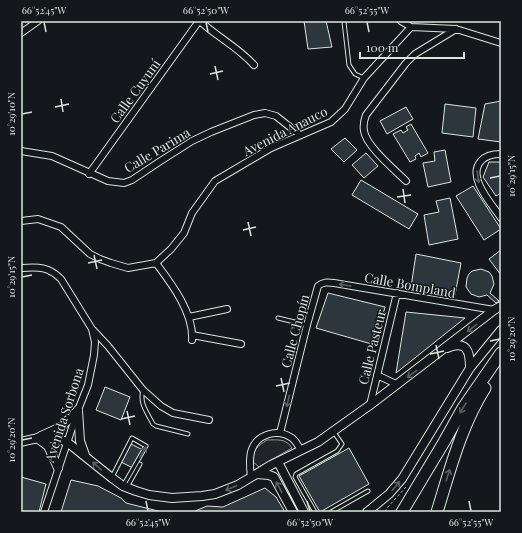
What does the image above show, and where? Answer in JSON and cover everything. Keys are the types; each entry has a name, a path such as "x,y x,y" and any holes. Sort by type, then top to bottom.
{"highway":[{"path":"402,512 463,408 501,353"},
{"path":"437,512 458,444 479,397 501,362"}],"street":[{"path":"21,33 38,21"},
{"name":"Calle Cuyuní","path":"90,174 199,21 245,54 254,64"},
{"path":"401,21 411,27 456,29 501,43"},
{"name":"Avenida Anauco","path":"156,263 171,249 184,233 192,213 215,181 271,148 331,122 345,109 364,78 411,27"},
{"path":"406,181 371,146 364,131 366,115 406,63 415,54 456,29"},
{"name":"Calle Parima","path":"21,151 52,156 90,174 116,183 132,180 192,141 254,115 265,113 276,116 300,135"},
{"path":"501,154 493,154 484,158 479,164 476,174 482,190 501,218"},
{"path":"21,222 38,219 60,227 90,254 111,263 128,268 156,263 168,280 189,317 192,337 241,344"},
{"name":"Avenida Sorbona","path":"21,268 45,268 54,272 61,279 92,329 94,342 94,355 88,385 78,410 44,512"},
{"name":"Calle Bompland","path":"322,284 327,282 497,308"},
{"name":"Calle Chopín","path":"280,433 307,325 318,286 322,284"},
{"name":"Calle Pasteur","path":"370,405 397,293"},
{"path":"36,438 59,439 67,442 125,487 150,495 167,498 185,498 222,492 238,485 333,431 370,405 497,308"},
{"path":"189,317 227,309"},
{"path":"92,329 108,346 143,390 161,406 173,412 209,420"},
{"path":"367,512 388,494 402,479 470,368 501,330"},
{"path":"443,350 454,346 464,347 470,355 470,368"},
{"path":"377,375 396,384"},
{"path":"21,442 36,438 61,427 78,410"},
{"path":"78,410 80,441 85,455"},
{"path":"254,476 251,452 257,441 270,434 280,433 287,435 296,441 301,450"},
{"path":"36,438 48,446 58,468"},
{"path":"278,462 304,512"},
{"path":"254,476 269,475 274,477 293,512"}],"lane":[{"path":"344,22 349,65 356,74 364,78"},
{"path":"278,318 307,325"},
{"path":"143,390 141,396 142,402 153,424 188,434"},
{"path":"315,512 295,477 296,474 337,451 341,447 342,444 333,431"},
{"path":"112,478 132,438 146,446 125,487"},
{"path":"125,487 140,464"},
{"path":"331,512 368,491"}],"shaded area":[{"path":"267,440 284,441 292,448 259,467 252,461 254,453 258,446"}],"building":[{"path":"304,21 326,21 332,47 308,49"},
{"path":"501,101 501,142 478,139 485,104"},
{"path":"445,104 476,108 473,137 442,133"},
{"path":"406,107 413,119 387,134 380,121"},
{"path":"411,124 428,153 421,157 419,153 415,156 416,159 410,162 393,134 401,130 403,133 408,130 406,127"},
{"path":"345,138 357,150 344,162 331,149"},
{"path":"445,150 451,182 428,187 423,163 435,161 434,152"},
{"path":"366,153 378,166 364,178 352,165"},
{"path":"489,162 501,162 501,193 496,196 483,177"},
{"path":"361,180 418,214 409,229 352,195"},
{"path":"473,186 501,229 484,240 456,196"},
{"path":"450,198 458,239 429,245 424,215 439,212 436,201"},
{"path":"501,250 501,275 489,259"},
{"path":"416,254 461,263 455,295 411,287"},
{"path":"481,269 489,272 492,276 494,284 490,293 499,301 496,303 487,295 479,297 471,294 466,287 469,274 472,271"},
{"path":"328,293 385,307 375,345 316,328"},
{"path":"406,312 465,318 396,373"},
{"path":"105,387 130,397 121,420 96,410"},
{"path":"131,444 143,450 133,468 121,462"},
{"path":"349,448 369,484 320,512 299,476"},
{"path":"21,477 46,484 39,512 21,512"},
{"path":"71,480 98,486 121,498 126,503 162,512 61,512"},
{"path":"265,488 276,497 285,512 193,512 207,506 223,507"}]}
